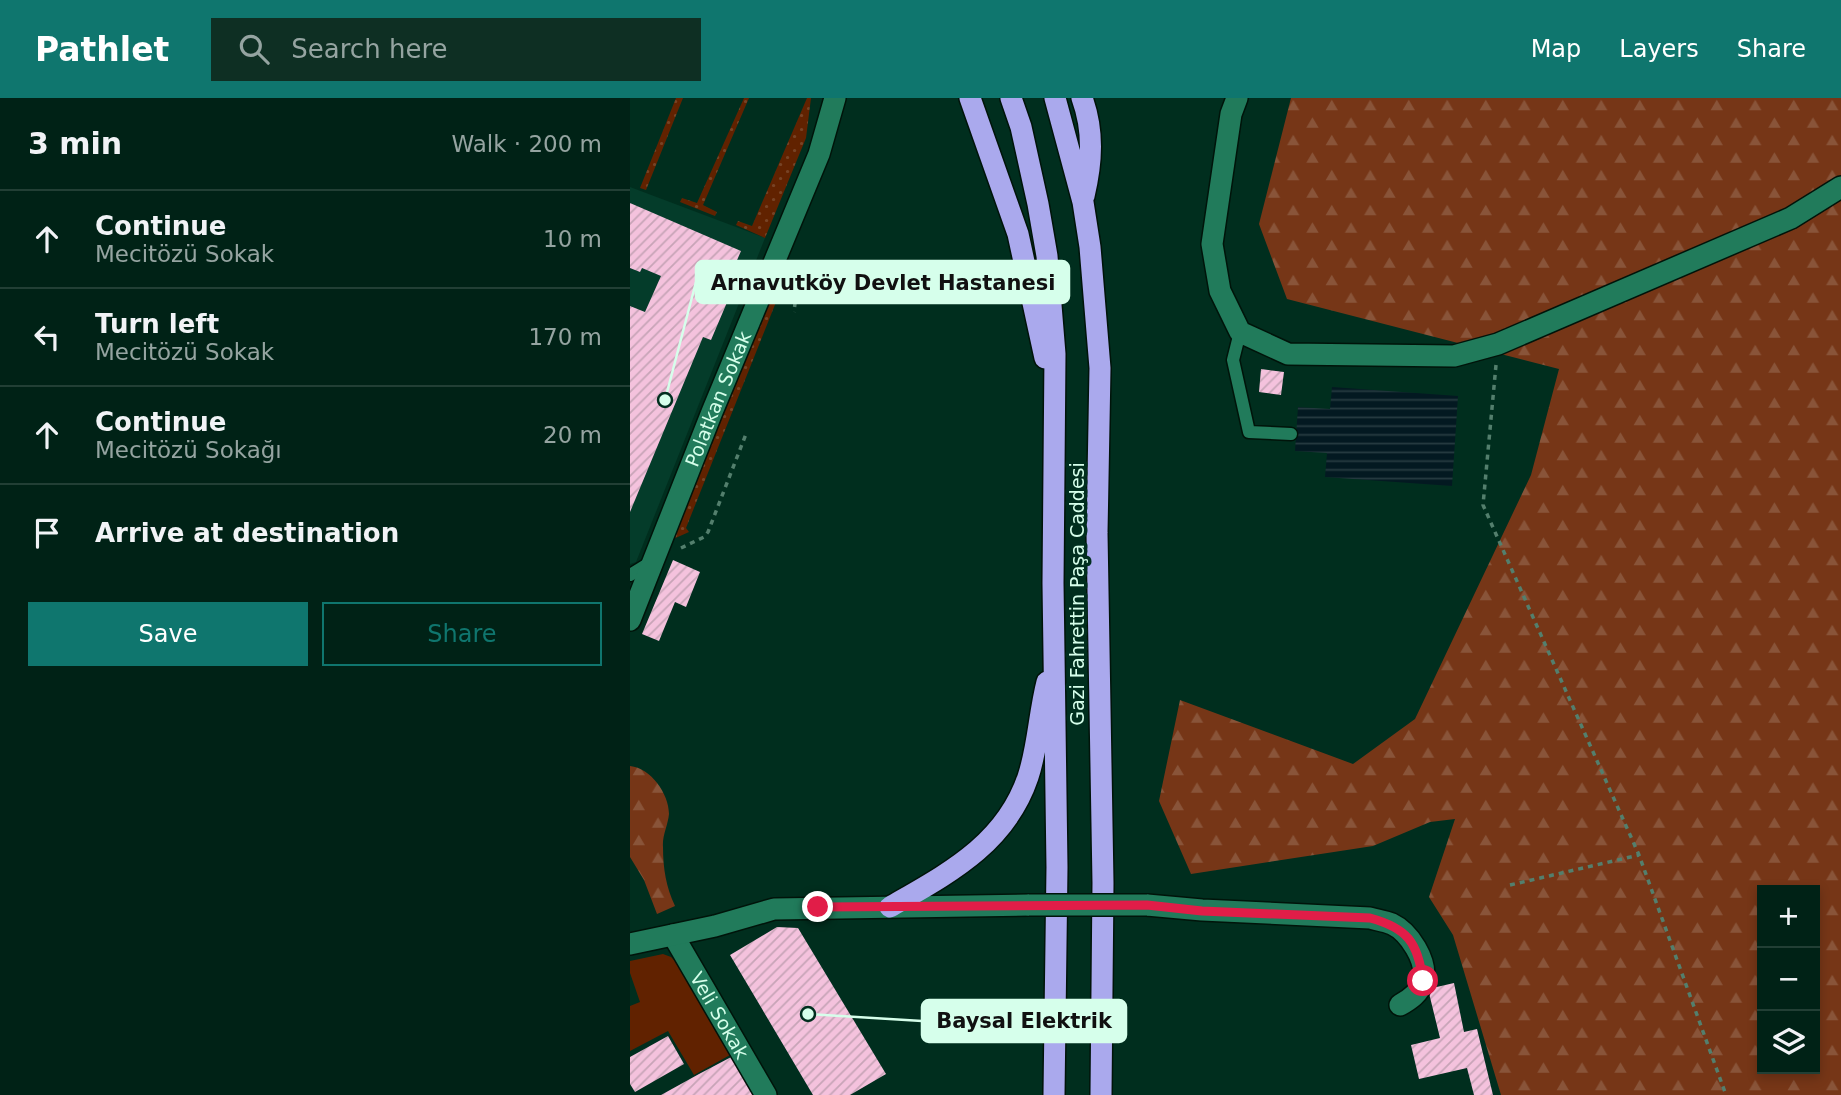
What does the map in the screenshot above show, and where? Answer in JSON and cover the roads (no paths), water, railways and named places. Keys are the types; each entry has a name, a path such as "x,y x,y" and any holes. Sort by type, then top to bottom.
{"highway":[{"path":"970,98 1018,234 1056,400"},
{"name":"Gazi Fahrettin Paşa Caddesi","path":"1011,98 1021,127 1047,256 1056,400 1054,652 1057,853 1054,1095"},
{"name":"Gazi Fahrettin Paşa Caddesi","path":"1055,98 1083,202 1090,247 1100,368 1097,533 1103,883 1101,1095"},
{"path":"1082,98 1090,120 1090,169 1083,202"},
{"path":"890,907 956,868 984,846 1014,805 1027,778 1054,652"}],"street":[{"name":"Polatkan Sokak","path":"630,620 727,373 819,154 835,98"},
{"path":"1237,98 1231,114 1212,244 1220,291 1241,332 1288,354 1454,356 1498,344 1791,218 1841,187"},
{"path":"630,944 774,909 1147,905 1202,911 1370,918 1393,924 1414,944 1421,962 1423,981 1413,997 1400,1006"},
{"name":"Veli Sokak","path":"673,935 766,1095"}],"lane":[{"path":"1241,332 1233,360 1249,432 1290,434"},
{"path":"630,575 653,561"}],"water":[{"path":"1332,387 1458,396 1452,486 1325,477 1327,453 1295,451 1298,407 1330,409"}],"place":[{"name":"Arnavutköy Devlet Hastanesi","path":"665,400"},
{"name":"Baysal Elektrik","path":"808,1014"}]}
